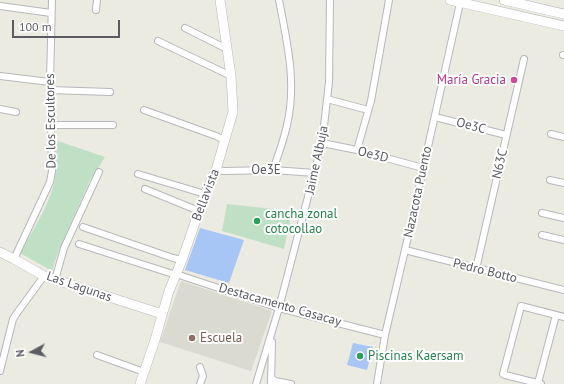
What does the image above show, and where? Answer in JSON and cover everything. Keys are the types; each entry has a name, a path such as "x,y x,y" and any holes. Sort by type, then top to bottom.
{"street":[{"name":"De los Escultores","path":"14,259 50,182 52,171 50,82 52,0"},
{"path":"96,10 97,0"},
{"name":"Bellavista","path":"140,384 155,340 169,291 182,260 205,194 216,170 233,112 231,76 220,0"},
{"path":"273,170 287,126 292,89 289,54 279,0"},
{"name":"Jaime Albuja","path":"256,384 272,334 322,143 329,82 330,0"},
{"path":"357,150 371,101 389,0"},
{"path":"450,0 461,1 564,26"},
{"path":"504,0 564,14"},
{"name":"Nazacota Puento","path":"378,384 385,335 461,1"},
{"path":"0,6 51,12"},
{"path":"185,28 227,49"},
{"path":"158,41 231,76"},
{"name":"N63C","path":"476,268 524,59"},
{"path":"0,76 50,82"},
{"path":"50,90 110,92"},
{"path":"327,99 368,110"},
{"path":"0,109 16,112"},
{"path":"144,110 224,140"},
{"name":"Oe3C","path":"435,116 506,135"},
{"path":"51,125 113,125"},
{"path":"551,134 564,137"},
{"name":"Oe3D","path":"322,143 357,150 423,168"},
{"name":"Oe3E","path":"216,170 273,170 315,173"},
{"path":"55,280 64,248 99,172"},
{"path":"138,174 205,194"},
{"path":"550,180 564,184"},
{"path":"145,189 199,211"},
{"path":"542,213 564,218"},
{"path":"83,227 182,260"},
{"path":"542,236 564,240"},
{"name":"Destacamento Casacay","path":"79,244 279,308 385,335"},
{"name":"Pedro Botto","path":"405,250 564,290"},
{"name":"Las Lagunas","path":"0,252 44,276 162,314"},
{"path":"0,370 13,319 44,276"},
{"path":"556,315 540,384 505,375 504,374 521,306 564,317"},
{"path":"272,334 271,381 291,384"},
{"path":"97,355 144,372"},
{"path":"200,367 203,376 200,384"}],"shaded area":[{"path":"181,281 272,311 251,371 160,342"}],"green space":[{"path":"55,140 105,157 90,180 57,255 52,271 20,253 48,202 54,184 56,162"},
{"name":"cancha zonal cotocollao","path":"227,204 292,211 284,249 222,231"}],"water":[{"path":"200,228 244,240 229,283 185,270"},
{"name":"Piscinas Kaersam","path":"353,343 373,347 367,370 347,365"}],"place":[{"name":"María Gracia","path":"514,80"},
{"name":"cancha zonal cotocollao","path":"257,221"},
{"name":"Escuela","path":"192,338"},
{"name":"Piscinas Kaersam","path":"360,356"}]}
